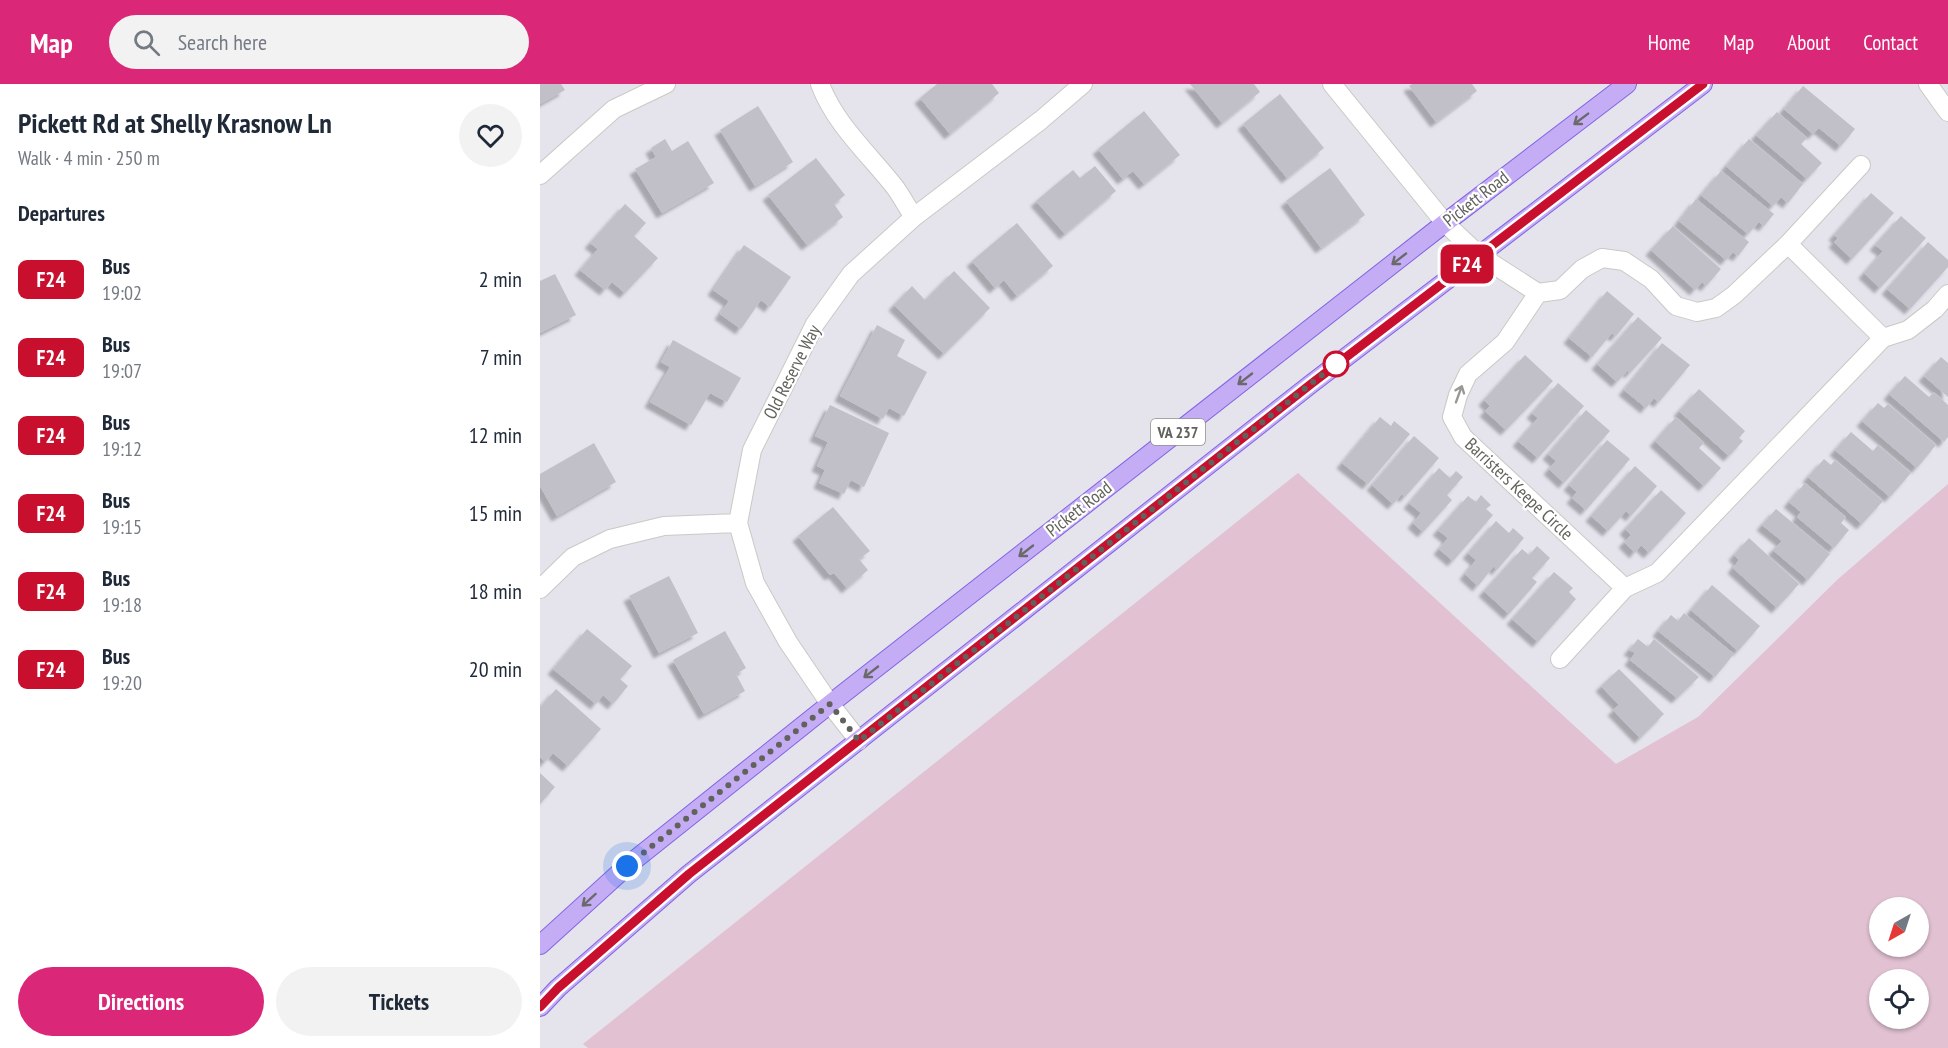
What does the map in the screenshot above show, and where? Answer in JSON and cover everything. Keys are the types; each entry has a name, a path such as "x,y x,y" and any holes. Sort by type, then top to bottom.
{"main road":[{"name":"Pickett Road","path":"540,945 627,866 830,704 1445,223 1627,84"},
{"name":"VA 237","path":"540,1007 558,988 689,874 1311,384 1703,84"}],"street":[{"path":"540,175 614,109 666,84"},
{"path":"820,84 845,128 895,188 914,217"},
{"name":"Old Reserve Way","path":"859,741 830,704 788,642 755,583 738,523 752,450 815,324 851,274 914,217 1041,120 1083,84"},
{"path":"1332,84 1445,223 1479,255 1538,293 1560,290 1582,269 1602,258 1624,261 1651,279 1676,306 1697,312 1716,308 1734,296 1788,244 1861,165"},
{"path":"1928,84 1948,112"},
{"path":"1788,244 1883,338"},
{"name":"Barristers Keepe Circle","path":"1538,293 1505,342 1468,374 1458,395 1452,417 1463,437 1625,588"},
{"path":"1560,659 1625,588 1657,573 1883,338 1908,330 1935,309 1948,294"},
{"path":"540,589 573,557 610,539 663,526 738,523"}],"shaded area":[{"path":"1298,473 1616,764 1698,717 1837,580 1948,484 1948,1048 588,1048 583,1044"}],"building":[{"path":"540,84 561,84 565,90 540,104"},
{"path":"937,84 992,84 999,93 950,134 920,98"},
{"path":"1190,84 1254,84 1260,92 1222,123"},
{"path":"1412,84 1472,84 1477,91 1436,122 1409,86"},
{"path":"1803,86 1855,129 1841,146 1819,128 1813,134 1784,109"},
{"path":"1280,94 1324,148 1287,178 1243,124"},
{"path":"758,106 793,162 755,186 720,130"},
{"path":"1144,111 1180,155 1144,184 1133,171 1123,179 1098,149"},
{"path":"1777,112 1807,138 1801,144 1822,163 1807,179 1756,135"},
{"path":"665,139 672,151 688,141 714,183 662,213 635,169 656,157 651,148"},
{"path":"1749,139 1803,184 1788,203 1781,197 1773,206 1726,166"},
{"path":"816,158 845,195 834,204 843,217 807,245 768,195"},
{"path":"1095,166 1116,191 1065,234 1036,201 1073,170 1080,178"},
{"path":"1330,168 1365,215 1321,248 1286,201"},
{"path":"1721,171 1774,214 1764,226 1759,222 1748,234 1701,195"},
{"path":"1871,193 1894,213 1852,259 1834,242 1838,238 1834,235"},
{"path":"1696,199 1749,242 1738,256 1733,252 1726,260 1679,221"},
{"path":"625,204 646,223 634,236 658,258 625,293 612,282 605,290 580,270 598,249 590,243"},
{"path":"1901,216 1926,238 1880,288 1864,273 1883,251 1875,245"},
{"path":"1017,223 1053,266 1017,296 1004,280 995,288 972,261"},
{"path":"1673,226 1721,269 1706,286 1702,282 1695,290 1651,250"},
{"path":"1928,242 1948,260 1948,267 1910,309 1887,289"},
{"path":"744,245 791,277 770,307 761,300 741,329 720,314 729,301 713,290"},
{"path":"954,271 990,308 944,354 894,305 912,286 925,300"},
{"path":"555,274 576,315 540,333 540,281"},
{"path":"1607,291 1634,314 1616,336 1612,333 1592,357 1569,338"},
{"path":"1638,317 1662,338 1630,373 1628,370 1617,382 1597,364"},
{"path":"877,325 905,340 897,356 927,372 904,416 889,408 883,419 840,396"},
{"path":"673,340 741,378 727,402 710,393 691,425 650,402 670,367 661,362"},
{"path":"1662,343 1690,365 1659,402 1654,398 1646,408 1624,390"},
{"path":"1525,355 1553,381 1506,430 1485,411 1490,406 1484,400"},
{"path":"1941,357 1948,363 1948,397 1924,376"},
{"path":"1905,376 1929,397 1934,392 1948,405 1948,437 1944,442 1889,394"},
{"path":"1558,383 1584,406 1538,458 1518,441 1538,418 1532,413"},
{"path":"1699,389 1745,431 1739,438 1743,441 1729,456 1679,411"},
{"path":"1878,403 1884,408 1888,404 1936,445 1917,468 1862,421"},
{"path":"830,405 889,433 864,487 851,480 844,494 819,483 825,470 817,466 828,442 815,436"},
{"path":"1586,410 1610,431 1564,483 1549,469 1556,461 1548,454"},
{"path":"1380,417 1391,426 1394,421 1410,434 1368,484 1342,463"},
{"path":"1676,417 1704,443 1699,448 1721,468 1704,486 1655,441"},
{"path":"1851,432 1873,451 1878,445 1911,473 1890,497 1835,450"},
{"path":"1414,436 1439,458 1405,497 1402,494 1393,504 1372,485"},
{"path":"1607,440 1630,459 1586,510 1572,498 1577,492 1569,485"},
{"path":"594,443 616,482 557,516 540,486 540,474"},
{"path":"1824,459 1831,465 1835,460 1883,501 1862,524 1808,477"},
{"path":"1635,466 1657,486 1631,516 1626,511 1608,531 1591,516"},
{"path":"1439,468 1450,478 1456,471 1463,477 1447,495 1452,500 1423,532 1413,523 1421,513 1409,503"},
{"path":"1805,483 1846,517 1841,523 1849,530 1834,548 1797,517 1801,512 1789,502"},
{"path":"1661,490 1686,513 1649,553 1641,545 1635,553 1624,542 1631,535 1625,529"},
{"path":"1481,495 1491,505 1486,509 1493,515 1453,561 1439,549 1448,538 1438,530 1468,496 1476,502"},
{"path":"833,507 870,551 859,559 868,570 847,588 834,573 830,575 798,536"},
{"path":"1776,509 1830,554 1808,580 1773,550 1782,541 1762,525"},
{"path":"1496,521 1509,533 1513,528 1524,538 1497,570 1494,566 1478,586 1465,574 1476,560 1468,553"},
{"path":"1749,538 1799,584 1777,608 1733,568 1739,560 1734,555"},
{"path":"1537,546 1550,558 1532,578 1537,582 1509,614 1484,591 1522,549 1529,555"},
{"path":"1554,572 1573,588 1569,592 1576,599 1538,642 1512,619"},
{"path":"669,576 698,633 659,653 629,596"},
{"path":"1712,585 1760,626 1738,651 1691,610"},
{"path":"1684,613 1734,654 1715,677 1658,631 1671,615 1678,621"},
{"path":"587,629 632,666 620,679 628,686 613,704 603,695 596,704 553,669"},
{"path":"725,631 746,668 736,674 745,691 704,714 673,660"},
{"path":"1638,639 1648,647 1654,639 1699,677 1677,698 1630,660 1635,653 1629,650"},
{"path":"1619,669 1664,714 1640,738 1613,710 1619,705 1601,686"},
{"path":"556,689 601,729 568,766 553,753 545,762 540,757 540,707"},
{"path":"540,773 555,787 540,804"}],"bus line":[{"name":"F24","path":"540,1007 615,937 689,874 1311,384 1703,84"}],"route":[{"path":"627,866 830,704 859,741 1336,364"}]}
